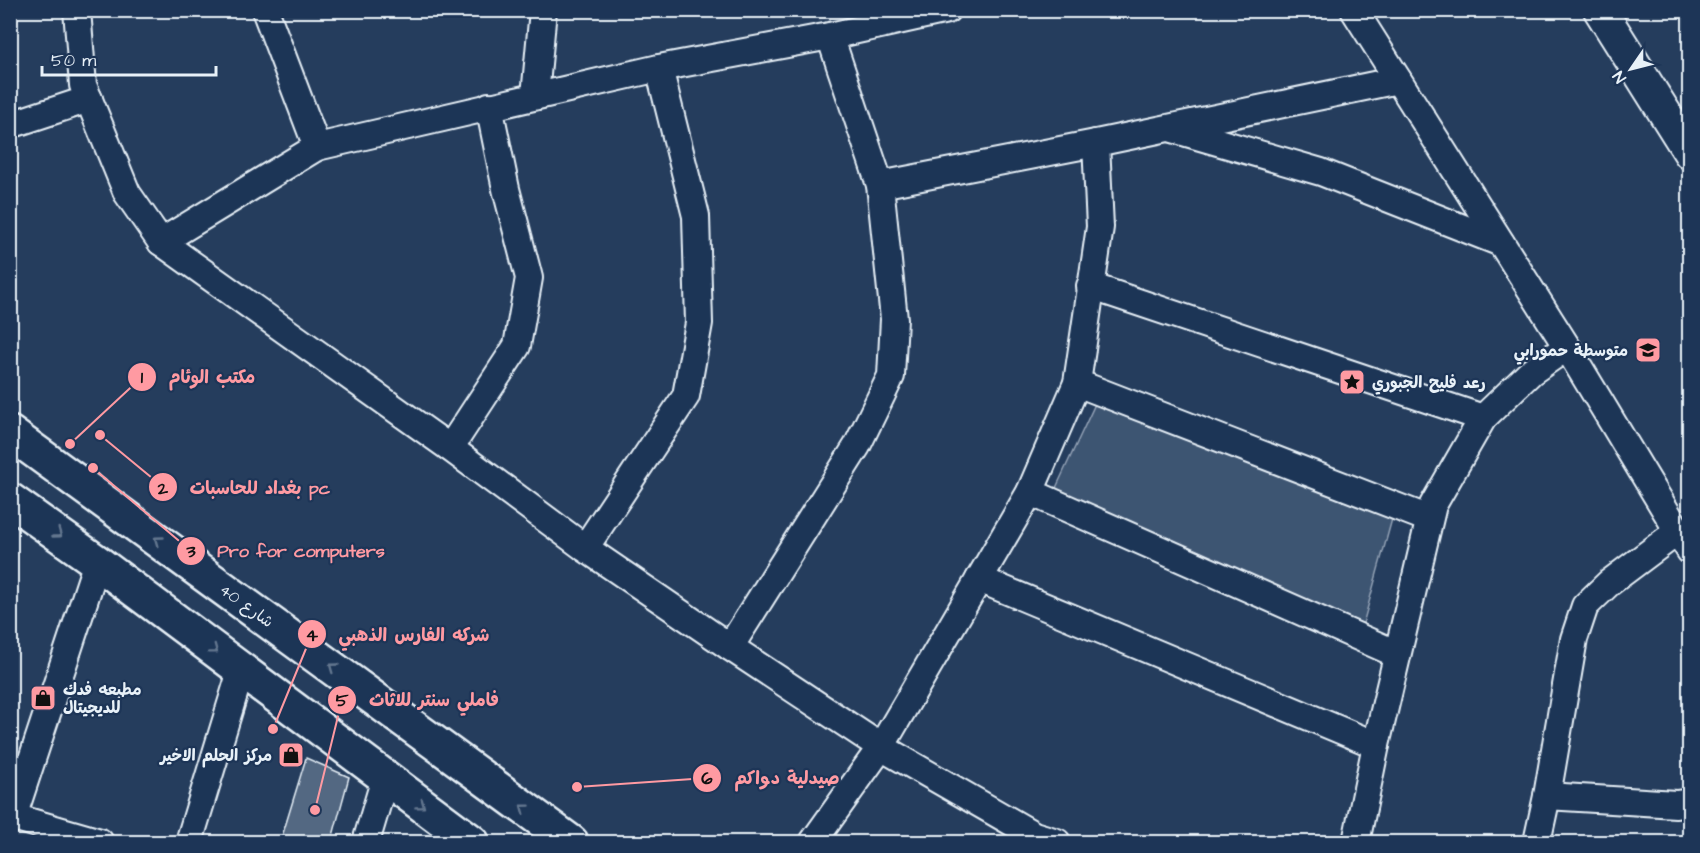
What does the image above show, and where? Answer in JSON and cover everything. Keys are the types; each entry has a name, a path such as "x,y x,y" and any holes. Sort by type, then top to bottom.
{"main road":[{"name":"شارع 40","path":"10,433 571,843"},
{"path":"10,500 97,562 472,843"}],"street":[{"path":"77,10 83,85 127,193 161,242 450,448 585,548 730,647 881,747 1034,835 1057,843"},
{"path":"265,10 317,147"},
{"path":"535,96 543,10"},
{"path":"161,242 317,147 659,68 830,36 947,10"},
{"path":"1354,10 1567,347 1683,542 1609,583 1585,606 1574,639 1537,843"},
{"path":"1600,10 1689,153"},
{"path":"730,647 857,446 891,376 894,319 880,185 830,36"},
{"path":"585,548 686,396 699,323 696,216 659,68"},
{"path":"880,185 1398,80"},
{"path":"10,125 89,99"},
{"path":"450,448 517,346 529,278 506,189 489,106"},
{"path":"1170,128 1321,172 1501,243"},
{"path":"813,843 881,747 1030,492 1077,383 1100,227 1096,143"},
{"path":"1090,286 1483,418"},
{"path":"1356,843 1376,745 1433,505 1483,418 1531,372 1567,347"},
{"path":"1077,383 1429,519"},
{"path":"1030,492 1397,654"},
{"path":"97,562 12,817 100,843"},
{"path":"979,579 1376,745"},
{"path":"189,843 241,671"},
{"path":"366,843 385,778"},
{"path":"1547,796 1676,804 1689,802"}],"shaded area":[{"path":"1095,404 1392,519 1363,624 1055,490"}],"building":[{"path":"306,758 349,777 331,843 280,843"}],"place":[{"name":"متوسطة حمورابي","path":"1648,350"},
{"name":"رعد فليح الجبوري","path":"1352,382"},
{"name":"بغداد للحاسبات pc","path":"100,435"},
{"name":"مكتب الوئام","path":"70,444"},
{"name":"Pro for computers","path":"93,468"},
{"name":"مطبعه فدك للديجيتال","path":"43,698"},
{"name":"شركه الفارس الذهبي","path":"273,729"},
{"name":"مركز الحلم الاخير","path":"291,755"},
{"name":"صيدلية دواكم","path":"577,787"},
{"name":"فاملي سنتر للاثاث","path":"315,810"}]}
